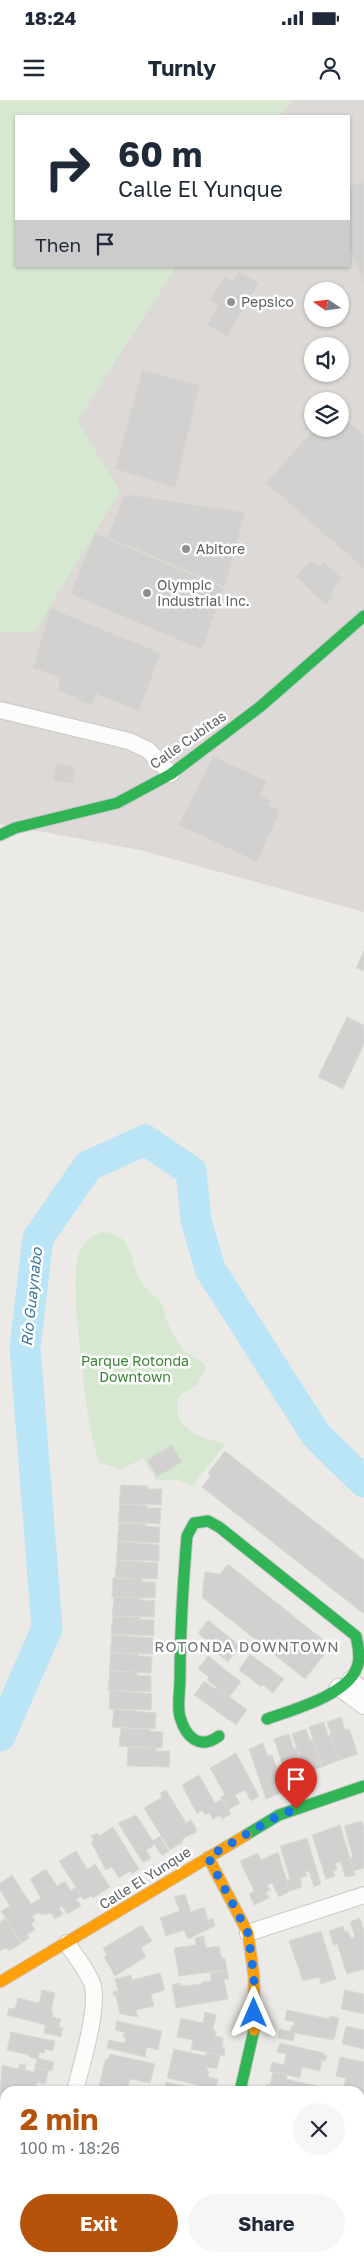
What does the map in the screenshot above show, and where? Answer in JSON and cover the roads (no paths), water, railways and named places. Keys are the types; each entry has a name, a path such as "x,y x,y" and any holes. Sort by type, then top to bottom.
{"street":[{"name":"Calle Cubitas","path":"0,835 14,828 118,803 171,774 262,706 364,616"},
{"path":"0,710 129,741 148,750 171,774"},
{"path":"219,1736 211,1742 201,1743 194,1740 180,1717 180,1627 187,1536 194,1523 208,1521 219,1527 360,1639 352,1677 364,1706"},
{"path":"352,1677 364,1690"},
{"path":"267,1719 313,1703 352,1677"},
{"name":"Calle El Yunque","path":"0,1982 279,1815 364,1786"},
{"path":"208,1857 248,1933 254,1977 254,2031 241,2086"},
{"path":"248,1933 364,1895"},
{"path":"68,1943 92,1984 94,1998 93,2013 76,2086"}],"waterway":[{"name":"Río Guaynabo","path":"0,1736 47,1628 25,1347 38,1238 88,1166 145,1140 191,1171 196,1220 210,1269 316,1435 364,1482"}],"place":[{"name":"Pepsico","path":"231,302"},
{"name":"Abitore","path":"186,549"},
{"name":"Olympic Industrial Inc.","path":"147,593"}],"district":[{"name":"ROTONDA DOWNTOWN","path":"247,1647"}],"park label":[{"name":"Parque Rotonda Downtown","path":"135,1369"}]}
